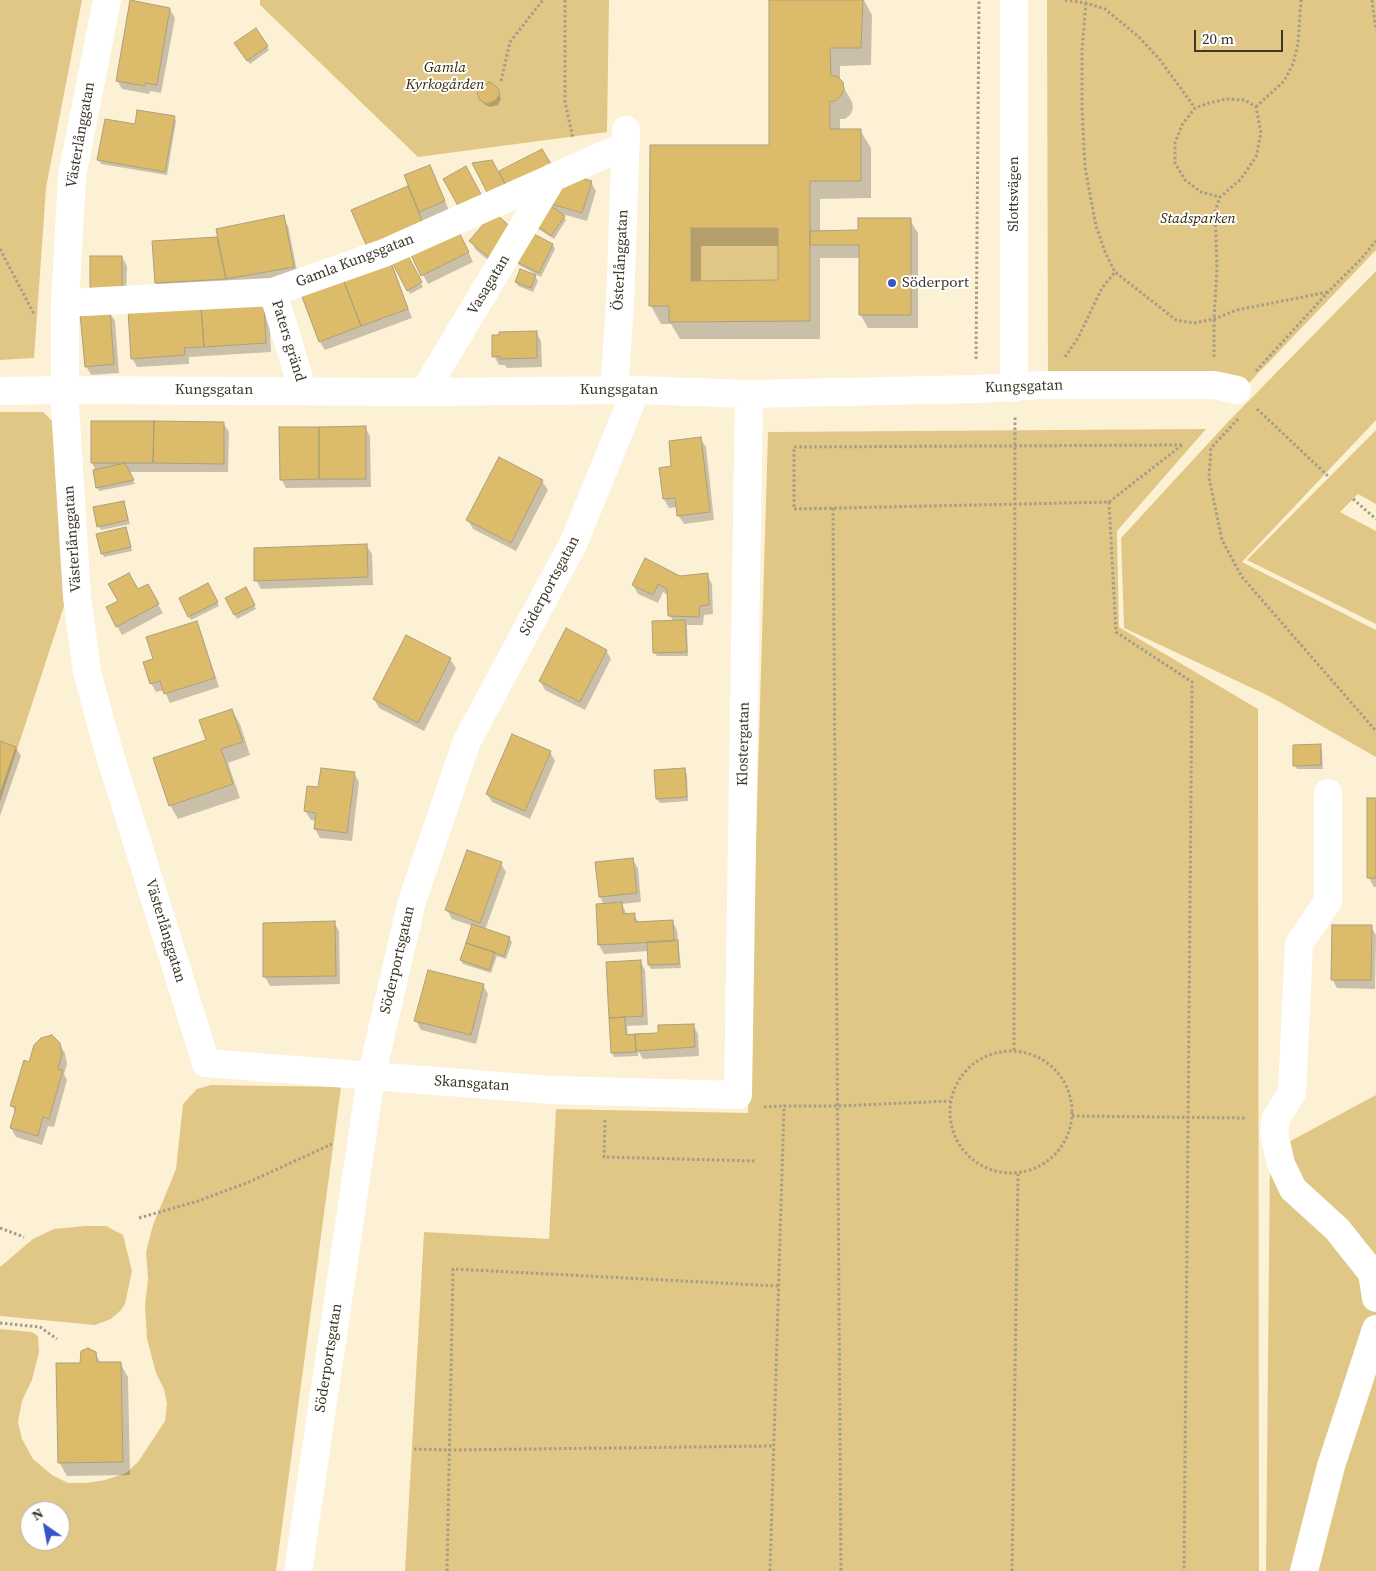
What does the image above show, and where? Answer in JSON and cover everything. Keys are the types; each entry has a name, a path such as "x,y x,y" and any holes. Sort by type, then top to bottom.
{"street":[{"name":"Västerlånggatan","path":"107,0 72,176 65,303 65,390 77,597 87,672 108,749 206,1063"},
{"name":"Slottsvägen","path":"1014,0 1014,388"},
{"name":"Gamla Kungsgatan","path":"65,303 273,292 384,253 580,166 626,137"},
{"name":"Österlånggatan","path":"625,390 620,305 626,137"},
{"name":"Vasagatan","path":"424,392 553,177"},
{"name":"Paters gränd","path":"273,292 304,391"},
{"name":"Kungsgatan","path":"0,391 424,392 625,390 749,394 1044,386 1236,399"},
{"name":"Söderportsgatan","path":"298,1571 371,1076 412,901 467,741 574,542 625,390"},
{"name":"Klostergatan","path":"738,1095 749,394"},
{"path":"1328,793 1328,902 1299,944 1292,1093 1276,1118 1274,1133 1281,1164 1293,1189 1337,1229 1372,1273 1376,1298"},
{"name":"Skansgatan","path":"206,1063 551,1090 738,1095"},
{"path":"1304,1571 1331,1466 1376,1329"}],"path":[{"path":"501,81 510,42 543,0"},
{"path":"564,0 564,102 580,166"},
{"path":"976,389 980,0"},
{"path":"1066,0 1086,3 1105,9 1139,37 1160,60 1195,108"},
{"path":"1256,107 1284,81 1293,64 1298,44 1301,0"},
{"path":"1372,0 1376,30"},
{"path":"1086,3 1082,50 1085,166 1096,226 1105,252 1115,272 1176,320 1194,323 1214,319 1237,310 1328,292"},
{"path":"1220,197 1201,192 1184,180 1176,163 1175,143 1182,125 1195,108 1227,99 1245,100 1256,107 1261,132 1256,157 1240,180 1220,197 1216,211 1217,268 1214,319 1236,399 1329,477"},
{"path":"1376,241 1362,259 1328,292 1236,399 1211,448 1209,478 1222,540 1242,577 1376,731"},
{"path":"0,249 37,320"},
{"path":"1044,386 1078,338 1102,288 1115,272"},
{"path":"1014,388 1016,446 1014,1050"},
{"path":"1182,445 1109,502 794,509 794,447 1016,446 1182,445"},
{"path":"1353,500 1376,519"},
{"path":"1109,502 1116,632 1192,682 1184,1571"},
{"path":"833,508 841,1571"},
{"path":"1014,1050 1033,1055 1050,1064 1062,1078 1070,1096 1072,1116 1069,1132 1061,1148 1049,1160 1035,1169 1018,1174 995,1172 974,1162 958,1146 950,1124 950,1101 957,1080 972,1064 992,1053 1014,1050"},
{"path":"605,1092 604,1157 756,1161"},
{"path":"764,1107 950,1101"},
{"path":"770,1571 784,1106"},
{"path":"1072,1116 1276,1118"},
{"path":"139,1218 198,1201 250,1182 313,1154 363,1128"},
{"path":"1012,1571 1018,1174"},
{"path":"0,1228 24,1237"},
{"path":"448,1571 454,1269 779,1286"},
{"path":"0,1322 40,1327 57,1339"},
{"path":"414,1449 774,1446"}],"green space":[{"path":"0,0 82,0 46,188 34,358 0,360"},
{"name":"Gamla Kyrkogården","path":"260,0 609,0 607,132 418,157 260,5"},
{"name":"Stadsparken","path":"1047,0 1376,0 1376,250 1246,386 1048,383"},
{"path":"691,228 778,228 778,280 691,281"},
{"path":"1376,271 1376,420 1242,562 1376,630 1376,757 1269,696 1124,628 1121,538 1226,424"},
{"path":"0,412 43,412 52,421 65,603 0,802"},
{"path":"1206,429 1117,531 1119,627 1258,709 1259,1571 405,1571 424,1232 549,1239 556,1109 748,1113 768,432"},
{"path":"1376,430 1376,504 1358,494 1340,512 1376,531 1376,624 1247,560"},
{"path":"211,1085 341,1087 276,1571 0,1571 0,1329 32,1332 38,1336 39,1352 32,1380 22,1401 18,1422 22,1439 33,1459 52,1475 68,1483 87,1483 105,1480 126,1473 138,1462 165,1421 167,1404 164,1389 156,1373 147,1339 145,1306 148,1279 146,1252 153,1225 176,1169 183,1104 197,1089"},
{"path":"1376,1095 1376,1571 1266,1571 1270,1152"},
{"path":"106,1226 123,1235 132,1271 125,1304 121,1310 111,1319 95,1325 0,1316 0,1267 33,1239 54,1229"}],"building":[{"path":"130,0 170,8 157,85 145,83 145,86 116,81"},
{"path":"769,0 863,0 861,48 830,48 831,75 838,77 843,82 844,89 841,96 835,101 830,101 830,129 861,129 861,181 810,181 810,321 669,322 669,306 649,306 650,145 769,145","holes":["691,228 778,228 778,280 691,281"]},
{"path":"256,28 268,46 247,61 234,43"},
{"path":"490,82 498,88 500,94 495,101 487,104 480,100 477,93 481,86"},
{"path":"137,110 175,116 165,172 97,160 105,119 135,124"},
{"path":"542,149 553,167 507,188 499,171"},
{"path":"492,160 507,188 490,198 472,163"},
{"path":"430,165 445,201 419,212 404,175"},
{"path":"466,166 483,198 461,211 443,179"},
{"path":"570,175 592,181 582,213 548,203 561,181"},
{"path":"408,186 423,223 367,247 351,210"},
{"path":"547,203 565,216 551,236 533,223"},
{"path":"494,212 515,231 491,259 469,241"},
{"path":"284,215 294,267 226,279 216,229"},
{"path":"858,218 911,218 911,315 859,315 859,245 810,245 810,231 858,230"},
{"path":"458,230 469,252 421,276 410,253"},
{"path":"530,232 553,244 539,273 515,261"},
{"path":"217,237 226,279 155,283 152,241"},
{"path":"407,254 422,282 407,291 392,262"},
{"path":"90,256 122,256 122,288 90,288"},
{"path":"391,262 408,309 361,326 343,279"},
{"path":"520,269 536,275 531,288 515,282"},
{"path":"343,279 361,326 319,342 301,294"},
{"path":"264,303 266,343 204,347 201,306"},
{"path":"201,306 204,347 184,348 185,355 131,359 128,310"},
{"path":"110,311 114,364 85,367 80,314"},
{"path":"537,331 537,358 500,359 500,356 492,357 492,335 499,335 499,332"},
{"path":"91,421 154,421 153,463 91,463"},
{"path":"154,421 224,422 224,464 153,463"},
{"path":"366,426 366,479 319,479 319,427"},
{"path":"279,427 319,427 319,479 280,480"},
{"path":"701,437 710,512 677,516 675,498 663,499 659,468 671,466 669,441"},
{"path":"499,457 543,480 511,543 466,520"},
{"path":"125,463 134,480 96,488 93,470"},
{"path":"124,501 128,520 97,527 93,507"},
{"path":"126,527 131,547 101,554 96,534"},
{"path":"367,544 368,577 254,581 254,548"},
{"path":"645,558 680,576 708,573 709,605 700,606 699,617 668,616 667,589 658,584 653,595 632,585"},
{"path":"129,573 138,589 148,584 159,604 116,627 106,607 118,601 108,584"},
{"path":"208,583 218,602 188,617 179,598"},
{"path":"246,587 255,605 234,615 225,598"},
{"path":"685,620 687,652 653,653 652,621"},
{"path":"197,621 215,678 164,694 160,681 150,684 143,662 153,659 146,637"},
{"path":"566,628 607,650 580,702 539,681"},
{"path":"406,635 451,658 418,723 373,699"},
{"path":"232,709 243,742 221,749 233,784 169,806 153,758 206,740 199,720"},
{"path":"512,734 551,751 525,811 486,794"},
{"path":"0,741 16,747 0,794"},
{"path":"1321,744 1321,765 1293,766 1293,745"},
{"path":"321,768 355,772 347,833 314,829 316,813 304,811 307,786 318,787"},
{"path":"685,768 687,797 656,799 654,770"},
{"path":"1367,798 1376,798 1376,878 1367,878"},
{"path":"467,850 502,862 480,923 445,910"},
{"path":"633,858 637,893 599,897 595,862"},
{"path":"622,902 623,914 635,913 635,922 673,920 674,941 598,945 596,904"},
{"path":"335,921 336,976 263,977 263,923"},
{"path":"472,924 510,937 504,956 466,943"},
{"path":"1332,925 1372,925 1371,980 1331,980"},
{"path":"678,940 679,964 648,965 647,942"},
{"path":"466,943 495,952 489,970 460,960"},
{"path":"641,960 643,1016 609,1018 606,962"},
{"path":"428,970 484,984 471,1035 414,1021"},
{"path":"625,1017 626,1035 635,1034 636,1052 611,1053 609,1018"},
{"path":"694,1024 695,1047 636,1051 635,1034 658,1033 658,1025"},
{"path":"52,1035 60,1043 62,1054 58,1069 63,1070 49,1119 43,1117 38,1136 10,1128 16,1107 10,1106 24,1060 29,1062 34,1045 41,1038"},
{"path":"88,1348 96,1352 97,1362 121,1362 123,1462 58,1463 56,1363 80,1363 81,1351"}],"place":[{"name":"Söderport","path":"892,283"}]}
